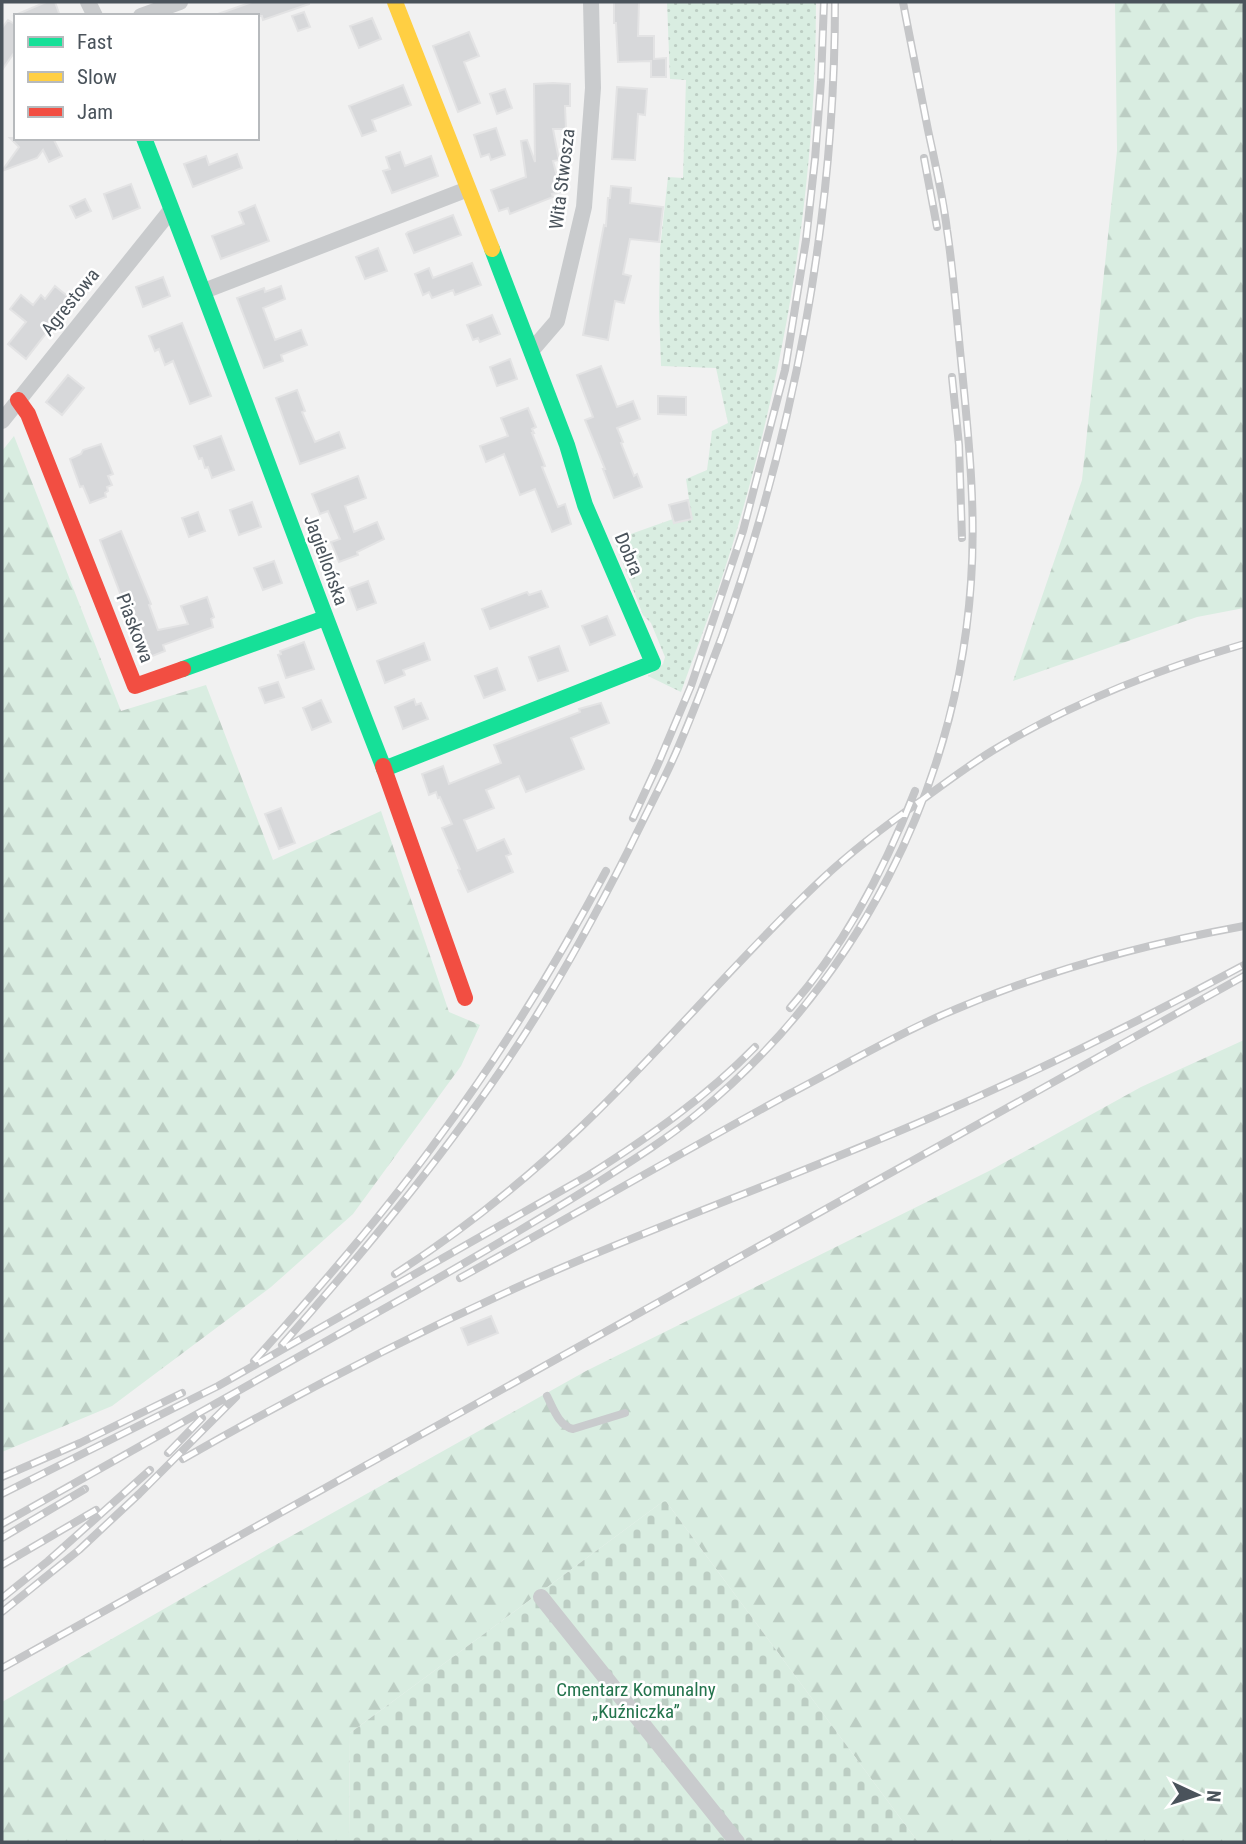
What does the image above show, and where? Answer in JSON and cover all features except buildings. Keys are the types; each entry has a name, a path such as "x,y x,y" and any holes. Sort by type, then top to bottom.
{"street":[{"path":"147,14 180,2"},
{"name":"Dobra","path":"384,769 653,663 585,505 567,445 532,350 395,2"},
{"name":"Wita Stwosza","path":"532,350 557,321 584,207 593,88 591,2"},
{"name":"Jagiellońska","path":"145,140 384,769 465,998"},
{"path":"204,291 468,189"},
{"name":"Agrestowa","path":"2,421 172,211"},
{"name":"Piaskowa","path":"18,401 28,414 135,686 325,618"},
{"path":"541,1597 737,1842"}],"lane":[{"path":"547,1396 567,1428 573,1429 625,1413"}],"green space":[{"path":"667,2 816,2 815,68 805,200 785,332 756,462 738,526 681,692 648,676 663,664 665,657 651,623 643,615 614,540 673,519 674,523 692,519 686,479 707,470 712,431 728,423 716,368 661,366 660,249 668,177 683,178 686,80 670,79"},
{"path":"1115,2 1244,2 1244,608 1197,617 1013,681 1082,480 1117,151"},
{"path":"14,436 121,711 206,685 273,860 381,811 449,1012 480,1025 461,1066 353,1214 271,1287 112,1406 2,1452 2,451"},
{"path":"1244,1040 1244,1842 918,1842 665,1500 350,1733 349,1842 2,1842 2,1702 586,1371 991,1170 1141,1087"},
{"name":"Cmentarz Komunalny „Kuźniczka”","path":"665,1500 918,1842 349,1842 350,1733"}],"railway":[{"path":"633,818 691,686 743,531 785,370 806,240 815,159 824,2"},
{"path":"282,1345 423,1176 519,1044 599,907 689,722 747,562 789,405 818,245 833,83 835,2"},
{"path":"2,1524 454,1269 562,1205 657,1144 697,1114 754,1062 805,1005 850,942 889,876 920,806 945,734 962,659 971,582 971,476 952,265 941,192 903,2"},
{"path":"924,158 937,227"},
{"path":"952,377 959,445 962,538"},
{"path":"395,1274 468,1223 559,1147 612,1097 790,910 845,859 895,819 983,757 1052,718 1146,677 1244,644"},
{"path":"790,1008 829,958 862,905 891,849 915,791"},
{"path":"254,1361 373,1223 463,1104 528,1006 606,871"},
{"path":"460,1278 789,1094 940,1016 1014,986 1089,962 1244,926"},
{"path":"183,1459 354,1366 485,1302 579,1260 972,1100 1090,1044 1244,965"},
{"path":"2,1668 1244,976"},
{"path":"2,1494 218,1386 589,1175 676,1116 755,1047"},
{"path":"2,1477 80,1443 182,1393"},
{"path":"2,1612 79,1550 236,1397"},
{"path":"168,1453 202,1418"},
{"path":"2,1598 48,1561 150,1470"},
{"path":"2,1538 85,1489"},
{"path":"2,1565 96,1510"}],"traffic: fast":[{"path":"145,140 383,766"},
{"path":"384,769 653,663 585,505 567,445 492,249"},
{"path":"183,669 325,618"}],"traffic: slow":[{"path":"395,2 492,249"}],"traffic: jam":[{"path":"18,400 28,414 135,686 183,669"},
{"path":"383,766 465,998"}]}
